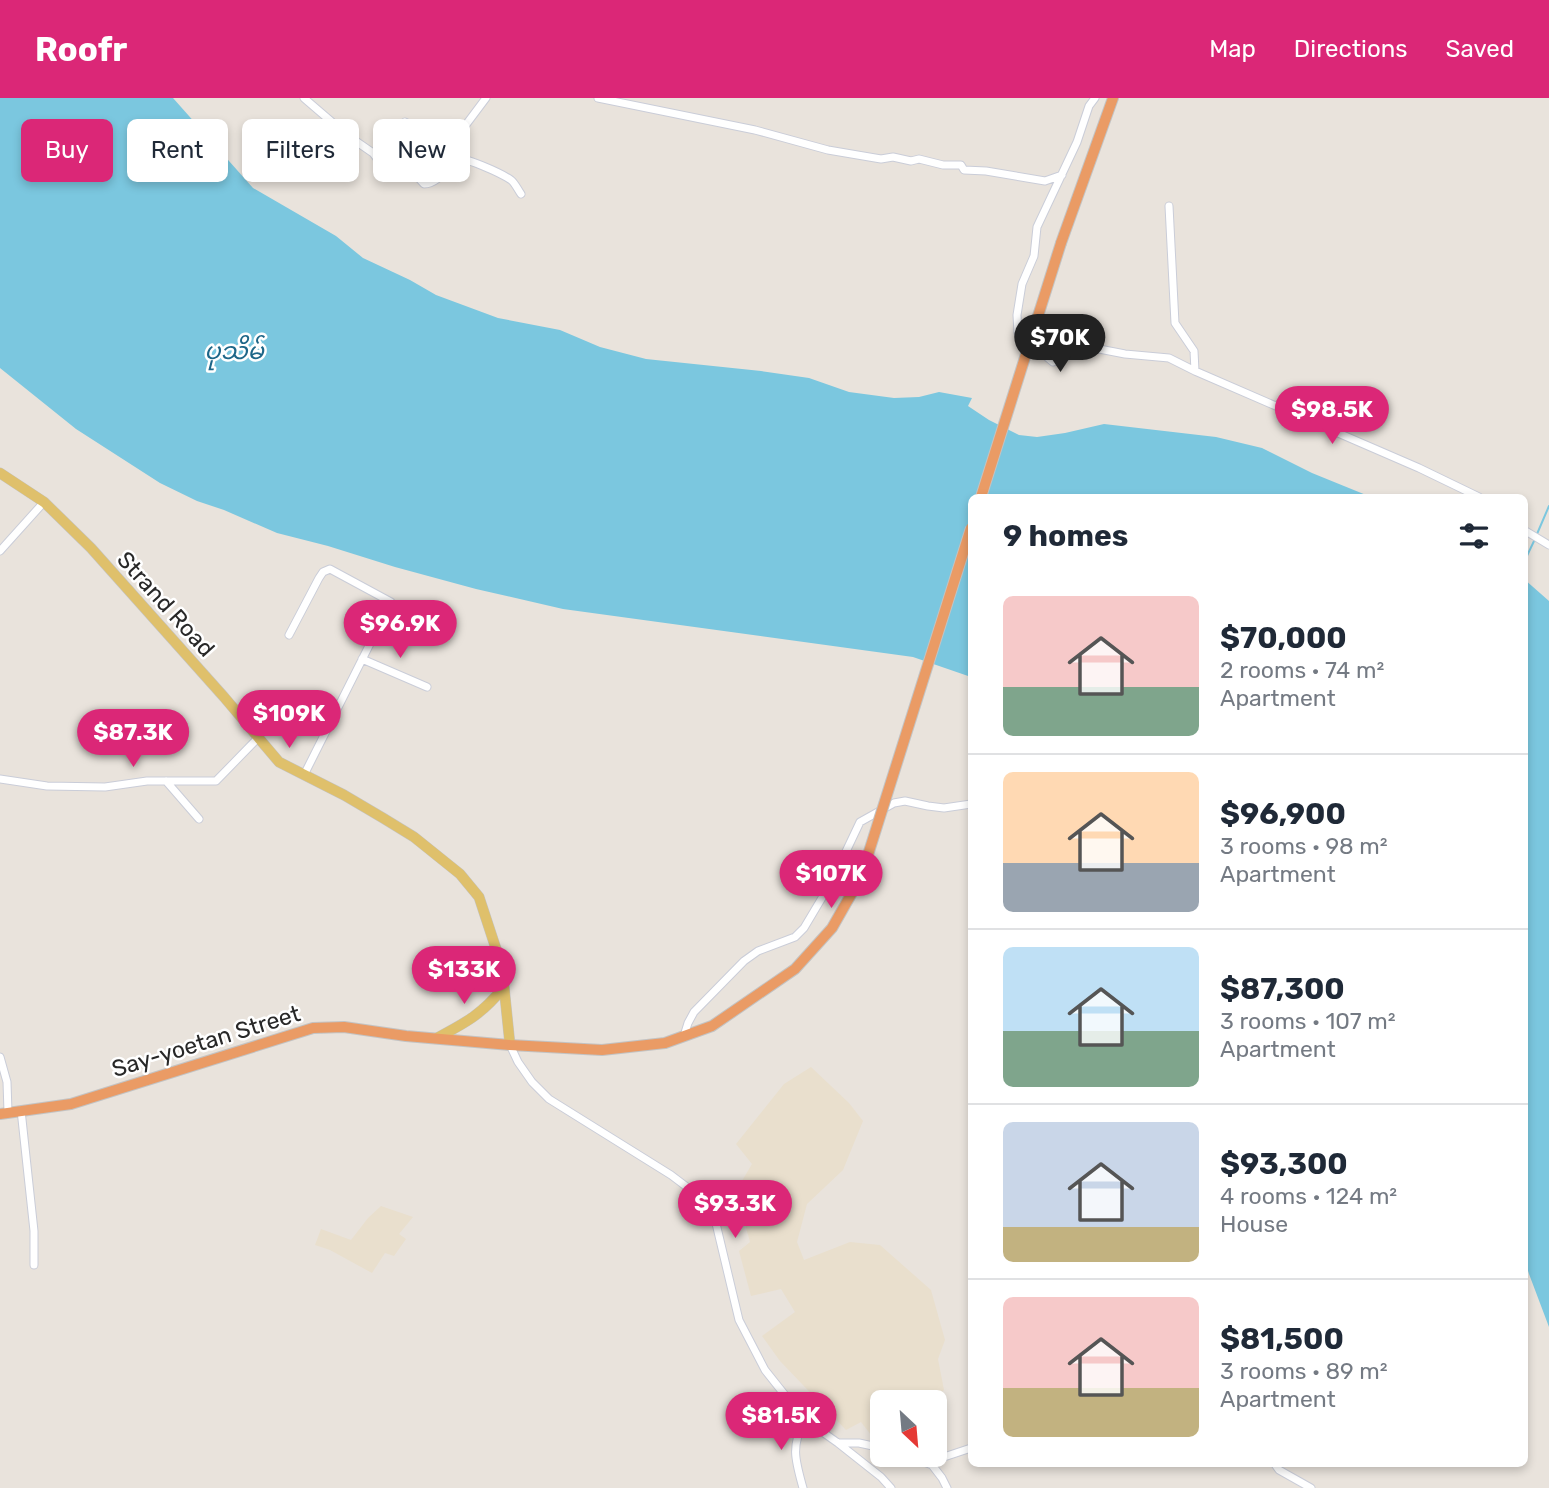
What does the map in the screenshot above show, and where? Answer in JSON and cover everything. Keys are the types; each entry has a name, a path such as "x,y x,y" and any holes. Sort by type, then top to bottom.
{"highway":[{"path":"982,494 1061,243 1113,98"},
{"name":"Say-yoetan Street","path":"4,1113 72,1104 313,1028 344,1027 510,1045 602,1050 665,1043 712,1026 795,969 832,928 861,877 968,538"}],"main road":[{"name":"Strand Road","path":"0,473 44,502 91,548 279,762 393,824 414,837 460,874 479,897 502,967 510,1045"},
{"path":"437,1038 472,1019 489,1006 504,987"}],"street":[{"path":"304,98 347,135 373,153"},
{"path":"470,119 486,98"},
{"path":"598,98 755,130 828,150 881,159 919,159 943,165 961,165 964,170 1045,181 1062,175"},
{"path":"1095,98 1089,106 1077,142 1037,226 1034,256 1023,285 1017,315 1018,332 1053,362 1089,347 1169,358 1473,494"},
{"path":"470,161 512,181 521,194"},
{"path":"1169,206 1175,323 1194,351 1195,371"},
{"path":"0,551 44,502"},
{"path":"1528,532 1549,545"},
{"path":"289,635 319,578 323,572 330,569 391,601 304,775"},
{"path":"362,659 427,688"},
{"path":"0,779 47,786 216,781 258,737"},
{"path":"166,781 199,819"},
{"path":"684,1036 694,1012 744,961 758,951 795,937 804,928 832,881 860,822 894,803 905,801 944,808 968,804"},
{"path":"510,1045 532,1082 549,1099 671,1175 704,1200 714,1215 739,1320 765,1370 804,1419 881,1477 891,1488"},
{"path":"0,1057 7,1082 4,1113"},
{"path":"21,1110 33,1218 34,1265"},
{"path":"803,1488 795,1457 796,1436 804,1419"},
{"path":"838,1443 870,1445"},
{"path":"947,1456 968,1449"},
{"path":"934,1467 947,1488"},
{"path":"1277,1467 1311,1488"}],"shaded area":[{"path":"811,1067 849,1103 863,1121 843,1170 807,1204 797,1242 804,1260 850,1242 880,1245 931,1290 945,1340 938,1359 944,1390 870,1390 870,1434 861,1422 846,1430 780,1361 762,1336 795,1312 781,1289 751,1296 739,1251 750,1242 736,1191 752,1164 736,1144 784,1084"},
{"path":"381,1206 413,1217 399,1234 406,1239 394,1256 385,1253 372,1273 330,1250 315,1245 321,1229 351,1240"}],"water":[{"name":"ပုသိမ်","path":"0,98 173,98 192,119 127,119 127,182 228,182 228,160 242,176 242,182 248,182 253,188 336,236 363,258 436,295 498,318 560,330 600,347 646,359 809,378 849,392 894,398 919,397 939,392 972,398 968,406 1019,435 1037,437 1104,424 1216,437 1262,448 1312,473 1364,494 968,494 968,676 913,657 563,609 395,567 277,533 197,501 160,483 76,429 0,368"},
{"path":"1528,583 1549,601 1549,1327 1529,1274"}],"waterway":[{"path":"1537,534 1549,506"},
{"path":"1528,554 1535,539"}]}
